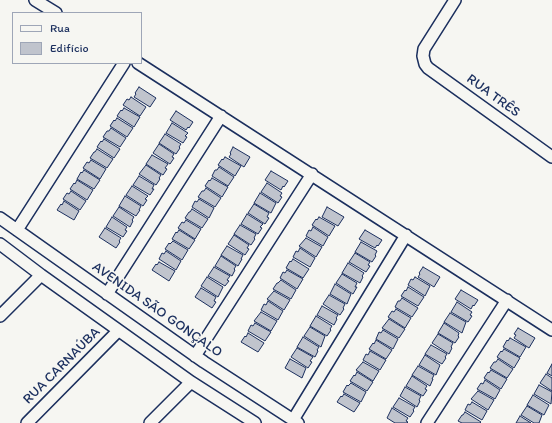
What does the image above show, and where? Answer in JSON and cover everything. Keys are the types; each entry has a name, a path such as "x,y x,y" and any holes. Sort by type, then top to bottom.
{"street":[{"path":"35,0 54,12"},
{"name":"RUA TRÊS","path":"455,0 424,49 423,56 428,68 552,157"},
{"path":"17,230 123,64"},
{"path":"140,64 552,330"},
{"path":"107,294 221,116"},
{"path":"196,356 312,174"},
{"name":"AVENIDA SÃO GONÇALO","path":"0,218 196,356 295,421"},
{"path":"295,421 406,235"},
{"path":"0,244 41,276 118,331 191,382 255,423"},
{"path":"0,316 41,276"},
{"path":"427,423 507,300"},
{"name":"RUA CARNAÚBA","path":"27,423 118,331"},
{"path":"150,423 191,382"}],"building":[{"path":"139,87 156,98 150,107 134,97"},
{"path":"131,97 146,107 140,116 123,105 127,99 129,100"},
{"path":"124,108 140,117 134,127 117,116"},
{"path":"176,111 193,122 186,130 170,120"},
{"path":"117,118 133,128 127,137 110,126"},
{"path":"172,123 188,133 185,136 187,137 183,143 166,133"},
{"path":"111,128 126,138 120,147 103,137"},
{"path":"165,134 181,144 176,154 159,143"},
{"path":"104,139 120,149 114,158 97,147"},
{"path":"159,144 174,154 172,157 174,158 170,164 153,153"},
{"path":"233,147 250,157 244,167 229,157"},
{"path":"97,149 113,159 107,168 90,158"},
{"path":"152,155 168,164 163,175 146,164"},
{"path":"225,157 241,166 235,176 218,165"},
{"path":"91,160 106,169 100,179 83,168 87,162 89,163"},
{"path":"146,165 161,175 156,185 139,174"},
{"path":"219,167 234,177 228,186 212,176 215,170"},
{"path":"84,170 100,180 94,189 77,179"},
{"path":"271,171 288,181 281,190 265,180"},
{"path":"139,176 154,185 152,189 154,189 150,195 133,185"},
{"path":"212,178 228,187 222,197 205,186"},
{"path":"77,180 93,190 87,200 70,189"},
{"path":"267,183 282,193 280,196 282,197 278,203 261,192"},
{"path":"132,186 148,196 145,199 147,200 143,206 126,195"},
{"path":"206,188 221,198 215,207 198,197"},
{"path":"71,191 86,201 80,210 63,199 67,193 69,194"},
{"path":"260,193 276,203 271,213 254,203"},
{"path":"125,196 141,206 136,216 119,206"},
{"path":"199,199 214,208 209,218 192,207 195,201 197,202"},
{"path":"64,201 79,211 74,220 57,210"},
{"path":"254,204 269,213 267,217 269,218 265,224 248,213"},
{"path":"119,207 134,217 130,227 113,216"},
{"path":"327,207 344,217 338,226 322,217"},
{"path":"192,209 208,219 202,228 185,218"},
{"path":"247,214 263,224 260,227 262,228 258,234 241,224"},
{"path":"112,217 127,227 125,230 127,231 123,237 106,227"},
{"path":"319,217 335,226 329,236 312,225"},
{"path":"186,220 201,229 195,239 178,228 182,222 184,223"},
{"path":"240,225 256,234 251,245 234,234"},
{"path":"313,227 328,237 323,246 306,236 309,230 311,231"},
{"path":"105,228 121,238 116,248 99,237"},
{"path":"179,230 195,240 189,249 172,239"},
{"path":"365,230 382,240 378,246 377,245 375,248 359,239"},
{"path":"234,235 249,245 247,248 249,249 245,255 228,244"},
{"path":"306,238 322,247 316,257 299,246"},
{"path":"173,241 188,250 182,260 165,249 169,243 170,244"},
{"path":"361,242 377,251 372,262 355,252"},
{"path":"227,246 243,255 238,266 221,255"},
{"path":"300,248 315,258 310,267 293,257 296,251 298,252"},
{"path":"166,251 181,261 176,270 159,259 162,253 164,254"},
{"path":"355,253 370,262 368,265 370,266 366,272 349,262"},
{"path":"221,256 236,266 232,276 215,266"},
{"path":"293,259 309,269 303,278 286,268"},
{"path":"159,262 175,271 169,281 152,270"},
{"path":"348,263 364,273 360,283 342,273"},
{"path":"214,267 230,276 227,280 229,281 225,286 208,276"},
{"path":"423,267 440,277 434,287 418,277"},
{"path":"287,270 303,279 297,289 280,278 283,272 285,273"},
{"path":"342,274 357,283 355,287 357,287 353,294 336,283"},
{"path":"207,277 223,287 218,297 201,286"},
{"path":"415,277 430,286 425,296 408,285 411,279 413,280"},
{"path":"281,280 296,290 291,299 273,289"},
{"path":"335,284 351,294 347,304 330,294"},
{"path":"408,287 424,297 418,306 401,296"},
{"path":"201,288 216,297 214,301 216,302 212,308 195,297"},
{"path":"461,290 478,300 471,309 455,299"},
{"path":"274,291 290,300 284,310 267,299"},
{"path":"329,295 345,304 340,315 323,304"},
{"path":"402,298 418,308 412,317 395,307 398,301"},
{"path":"268,301 283,311 278,320 261,310 264,304 266,305"},
{"path":"457,302 472,312 470,315 472,316 468,322 451,312"},
{"path":"322,306 338,315 334,325 317,315"},
{"path":"396,309 411,318 405,328 388,317 392,311 394,312"},
{"path":"261,312 277,321 271,331 254,321"},
{"path":"450,313 466,322 462,333 444,322"},
{"path":"316,316 332,326 327,336 310,326"},
{"path":"389,319 405,329 399,338 382,328"},
{"path":"255,323 271,332 265,341 248,331 251,325 253,326"},
{"path":"444,323 459,333 459,337 455,343 438,333"},
{"path":"310,327 325,336 321,347 304,336"},
{"path":"518,328 535,338 529,348 514,338 516,335 514,334"},
{"path":"383,330 398,339 393,349 376,339 379,332 381,333"},
{"path":"248,333 264,343 258,352 241,342"},
{"path":"438,334 453,343 449,354 432,343"},
{"path":"303,337 319,347 315,357 297,347"},
{"path":"510,338 526,347 520,357 503,347"},
{"path":"376,340 392,350 386,359 369,349"},
{"path":"431,345 447,354 442,364 425,354"},
{"path":"297,348 313,357 308,368 291,357"},
{"path":"504,349 520,358 514,368 497,357"},
{"path":"370,351 386,360 380,370 363,360 366,354 368,355"},
{"path":"425,355 440,365 436,375 419,365"},
{"path":"290,359 306,368 302,378 285,368"},
{"path":"498,359 513,369 507,378 490,368"},
{"path":"363,362 379,371 373,381 356,370"},
{"path":"552,364 552,376 547,373"},
{"path":"418,366 434,375 430,386 412,375"},
{"path":"491,370 507,379 501,389 484,378"},
{"path":"357,372 373,382 367,391 350,381"},
{"path":"546,374 552,378 552,391 540,383"},
{"path":"412,376 427,386 425,389 427,390 423,396 406,386"},
{"path":"485,380 500,390 495,399 477,389"},
{"path":"351,383 366,392 361,402 343,392 347,385 348,386"},
{"path":"539,385 552,392 551,404 534,394"},
{"path":"405,387 421,396 417,407 400,396"},
{"path":"478,391 494,400 488,410 471,399"},
{"path":"344,394 360,403 354,412 337,402"},
{"path":"533,395 549,405 544,415 527,405"},
{"path":"399,398 415,407 410,417 393,407"},
{"path":"472,402 487,411 482,420 465,410 468,404 470,405"},
{"path":"527,406 542,415 539,423 534,423 521,415"},
{"path":"392,408 408,418 406,421 408,422 395,423 387,418"},
{"path":"465,412 481,422 462,423 458,421"},
{"path":"520,416 531,423 516,423"}]}
